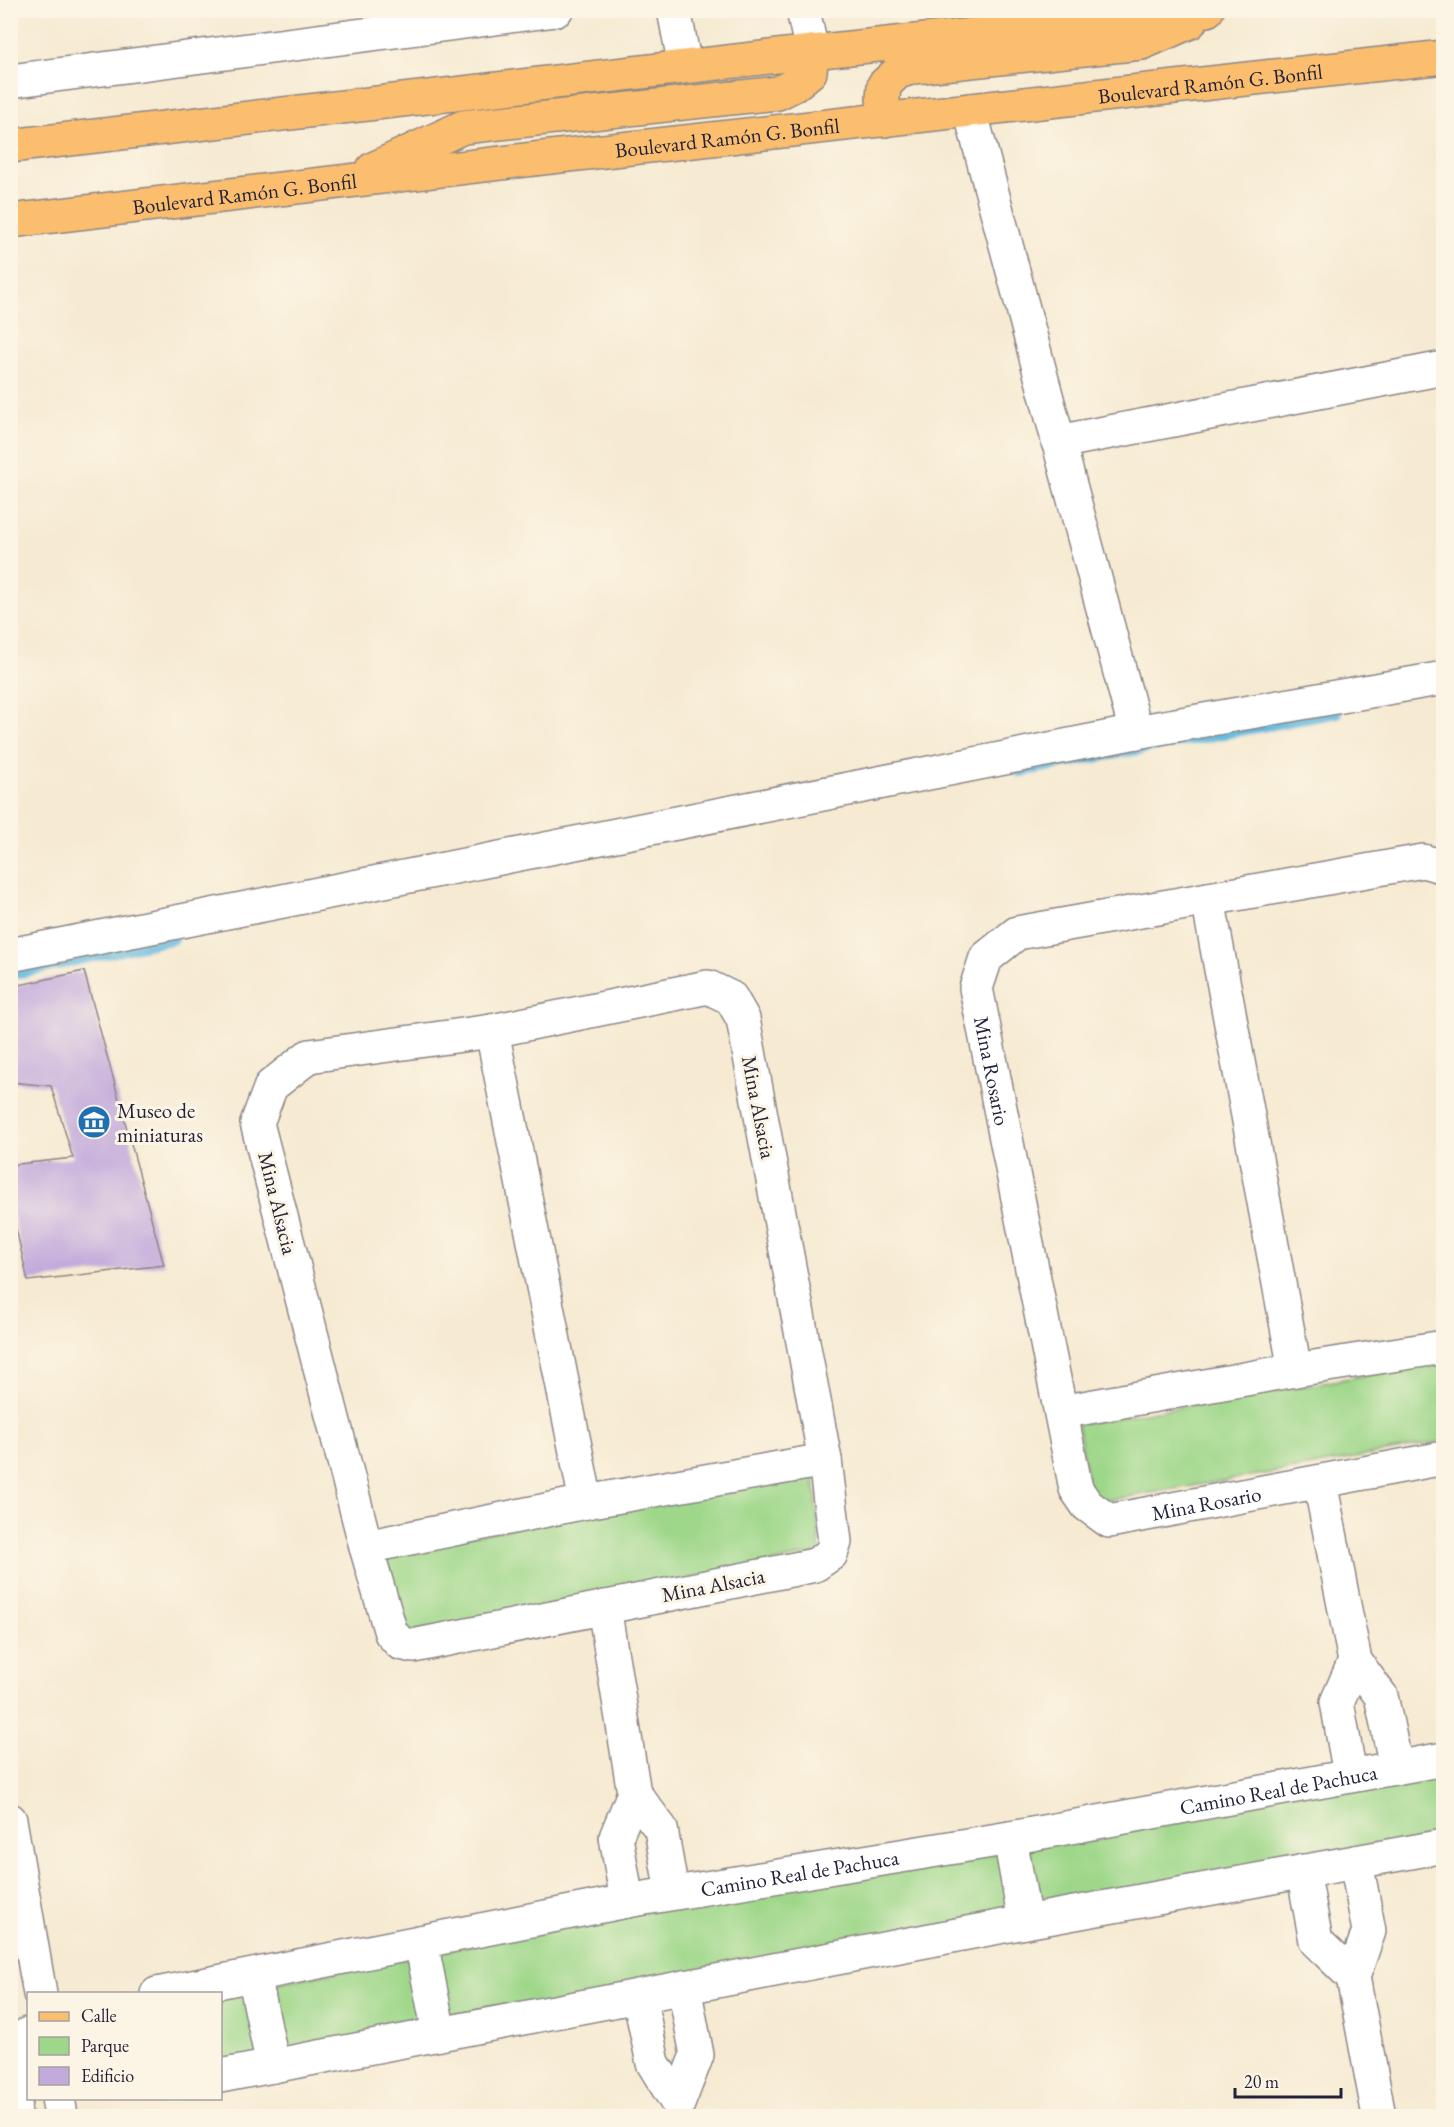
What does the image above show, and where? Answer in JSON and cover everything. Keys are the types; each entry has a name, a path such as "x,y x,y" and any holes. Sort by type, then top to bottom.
{"main road":[{"path":"10,146 685,66 1207,10"},
{"path":"885,120 884,85 898,72 914,67 1142,43 1218,10"},
{"path":"348,181 464,127 778,93 794,85 810,72 812,52"},
{"name":"Boulevard Ramón G. Bonfil","path":"10,221 1443,57"}],"street":[{"path":"674,10 685,66"},
{"path":"803,10 812,52"},
{"path":"10,81 542,11"},
{"path":"970,110 1136,732"},
{"path":"1058,442 1443,368"},
{"path":"10,955 1136,732 1443,678"},
{"name":"Mina Rosario","path":"1443,867 1423,861 1017,933 986,958 976,988 1076,1489 1088,1504 1109,1521 1443,1458"},
{"path":"1208,899 1295,1370"},
{"name":"Mina Alsacia","path":"708,987 731,998 743,1019 825,1460 835,1542 831,1554 815,1565 413,1646 400,1643 391,1633 366,1547 257,1123 271,1086 309,1056 492,1031 708,987"},
{"path":"492,1031 586,1502"},
{"path":"1061,1412 1295,1370 1443,1347"},
{"path":"366,1547 586,1502 825,1460"},
{"path":"1320,1482 1355,1661 1381,1696 1396,1766"},
{"path":"604,1606 634,1793 661,1829 672,1893"},
{"path":"1350,1774 1337,1702 1355,1661"},
{"name":"Camino Real de Pachuca","path":"167,1992 627,1901 1010,1838 1350,1774 1443,1759"},
{"path":"627,1901 616,1838 634,1793"},
{"path":"10,1820 38,1990"},
{"path":"1010,1838 1026,1922"},
{"path":"222,2076 1026,1922 1443,1846"},
{"path":"1356,1862 1369,1931 1353,1977 1379,2116"},
{"path":"1303,1871 1316,1941 1353,1977"},
{"path":"10,1924 38,1990"},
{"path":"422,1942 439,2033"},
{"path":"254,1975 273,2066"},
{"path":"679,2110 697,2055 684,1987"},
{"path":"639,1996 653,2063 679,2110"},
{"path":"15,2116 14,2106 27,2039"},
{"path":"58,2100 61,2116"}],"green space":[{"path":"1443,1361 1443,1441 1318,1465 1091,1503 1078,1424"},
{"path":"814,1472 820,1553 407,1633 384,1552"},
{"path":"1443,1759 1443,1846 222,2076 222,1994"}],"building":[{"name":"Museo de miniaturas","path":"84,971 164,1265 28,1281 10,1202 10,1165 73,1158 51,1086 10,1082 10,987"}],"waterway":[{"path":"1019,772 1337,713"},
{"path":"10,975 174,939"}],"place":[{"name":"Museo de miniaturas","path":"94,1122"}]}
